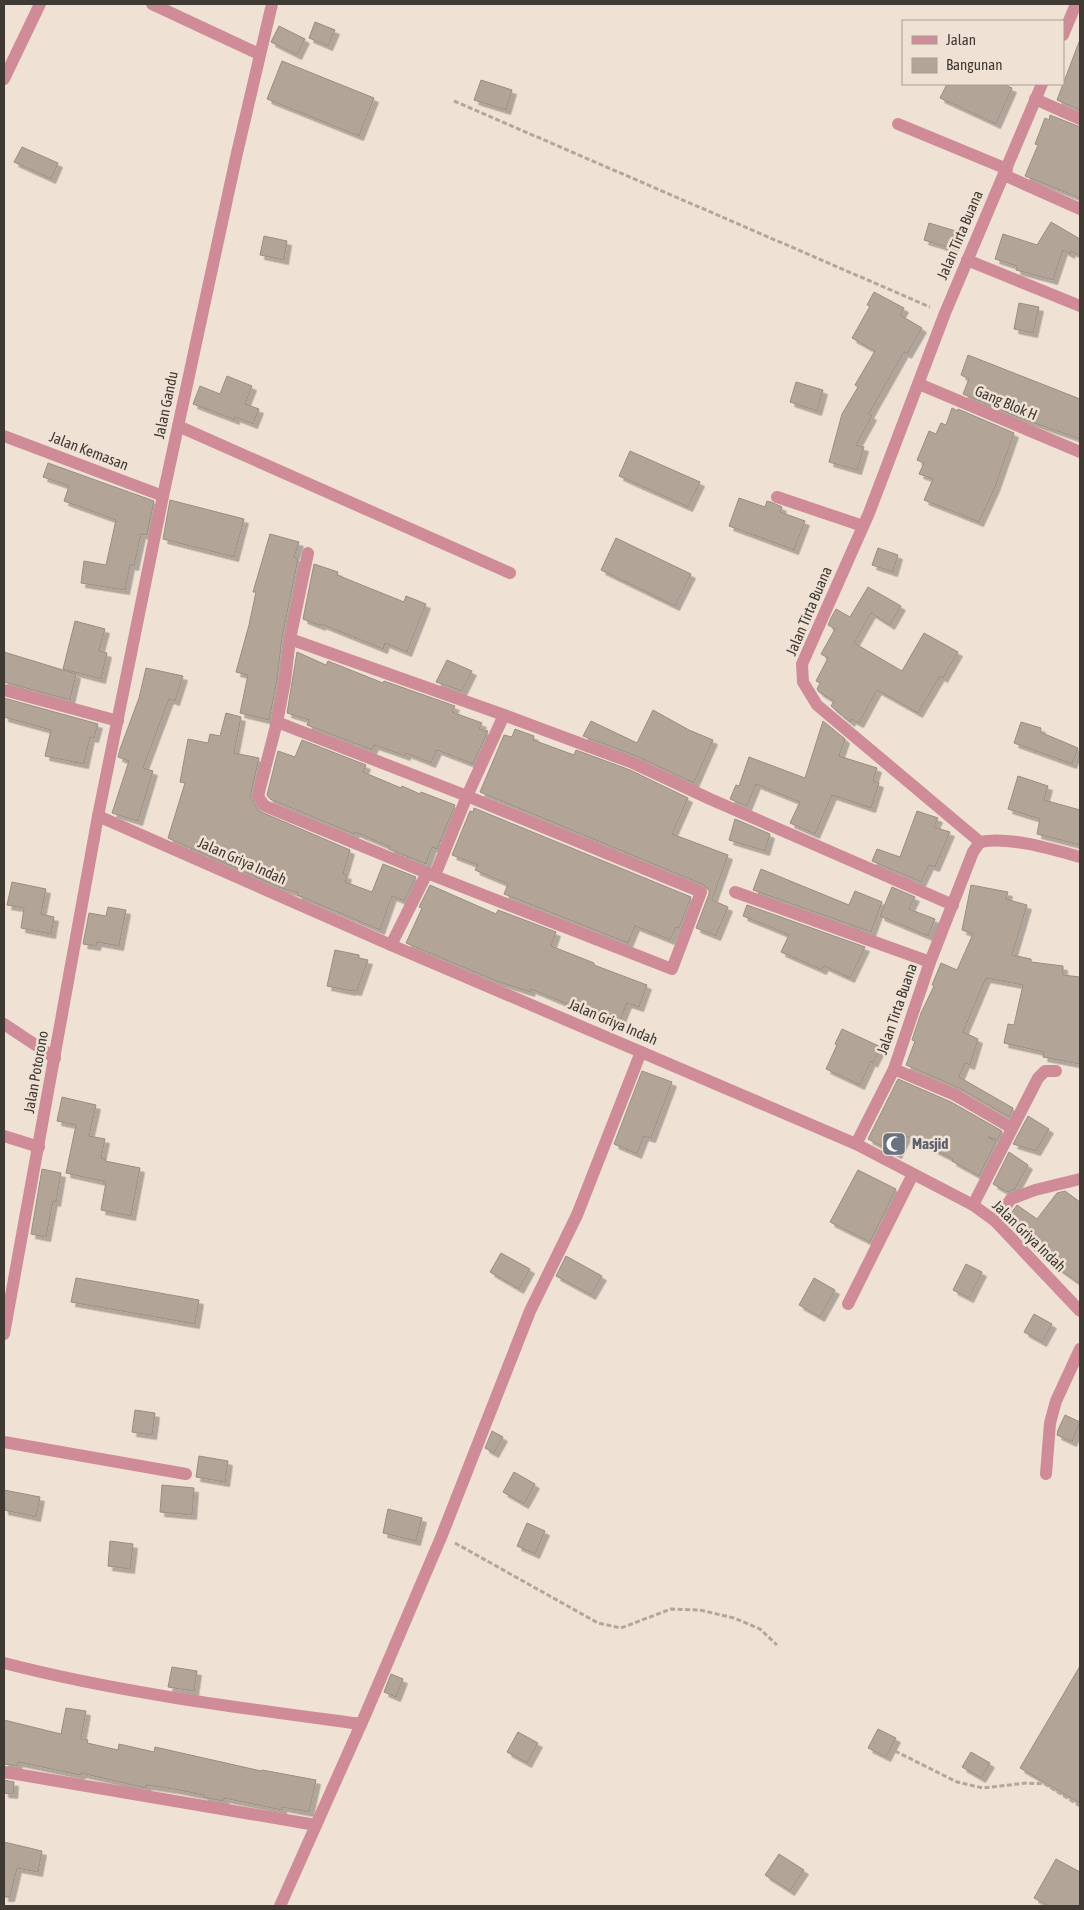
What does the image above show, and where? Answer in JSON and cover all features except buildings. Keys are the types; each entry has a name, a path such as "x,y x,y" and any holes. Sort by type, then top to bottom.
{"street":[{"path":"4,79 40,4"},
{"path":"152,4 259,54"},
{"name":"Jalan Gandu","path":"98,816 178,426 259,54 272,4"},
{"path":"1064,33 1076,4"},
{"name":"Jalan Tirta Buana","path":"856,1144 894,1069 930,962 973,852 980,842 817,705 803,682 802,664 863,526 945,313 1042,85"},
{"path":"1035,99 1080,119"},
{"path":"898,124 1006,172 1080,209"},
{"path":"967,260 1080,306"},
{"name":"Gang Blok H","path":"919,384 1080,452"},
{"path":"178,426 510,572"},
{"name":"Jalan Kemasan","path":"4,436 163,496"},
{"path":"777,497 863,526"},
{"path":"277,722 467,796 702,892 672,969 431,874 265,806 260,801 258,796 277,722 285,681 290,639 308,553"},
{"path":"290,639 633,763 710,799 953,905"},
{"path":"4,690 118,721"},
{"path":"391,945 431,874 504,715"},
{"name":"Jalan Griya Indah","path":"98,816 391,945 856,1144 973,1205 995,1221 1080,1311"},
{"name":"Jalan Potorono","path":"4,1334 98,816"},
{"path":"980,842 993,839 1044,846 1080,857"},
{"path":"735,892 930,962"},
{"path":"4,1024 55,1058"},
{"path":"280,1906 442,1535 530,1311 577,1214 641,1052"},
{"path":"894,1069 954,1095 1012,1128"},
{"path":"973,1205 1038,1078 1045,1071 1056,1071"},
{"path":"4,1136 39,1147"},
{"path":"848,1304 914,1174"},
{"path":"995,1221 1011,1199 1035,1190 1080,1179"},
{"path":"1046,1474 1050,1423 1056,1401 1080,1349"},
{"path":"4,1442 186,1474"},
{"path":"4,1663 52,1675 208,1703 361,1724"},
{"path":"4,1772 316,1825"}],"path":[{"path":"454,102 945,313"},
{"path":"442,1535 598,1623 621,1628 671,1609 700,1610 734,1618 760,1629 777,1645"},
{"path":"895,1751 957,1782 983,1788 1026,1783 1045,1784 1080,1806"}],"place":[{"name":"Masjid","path":"894,1144"}]}
